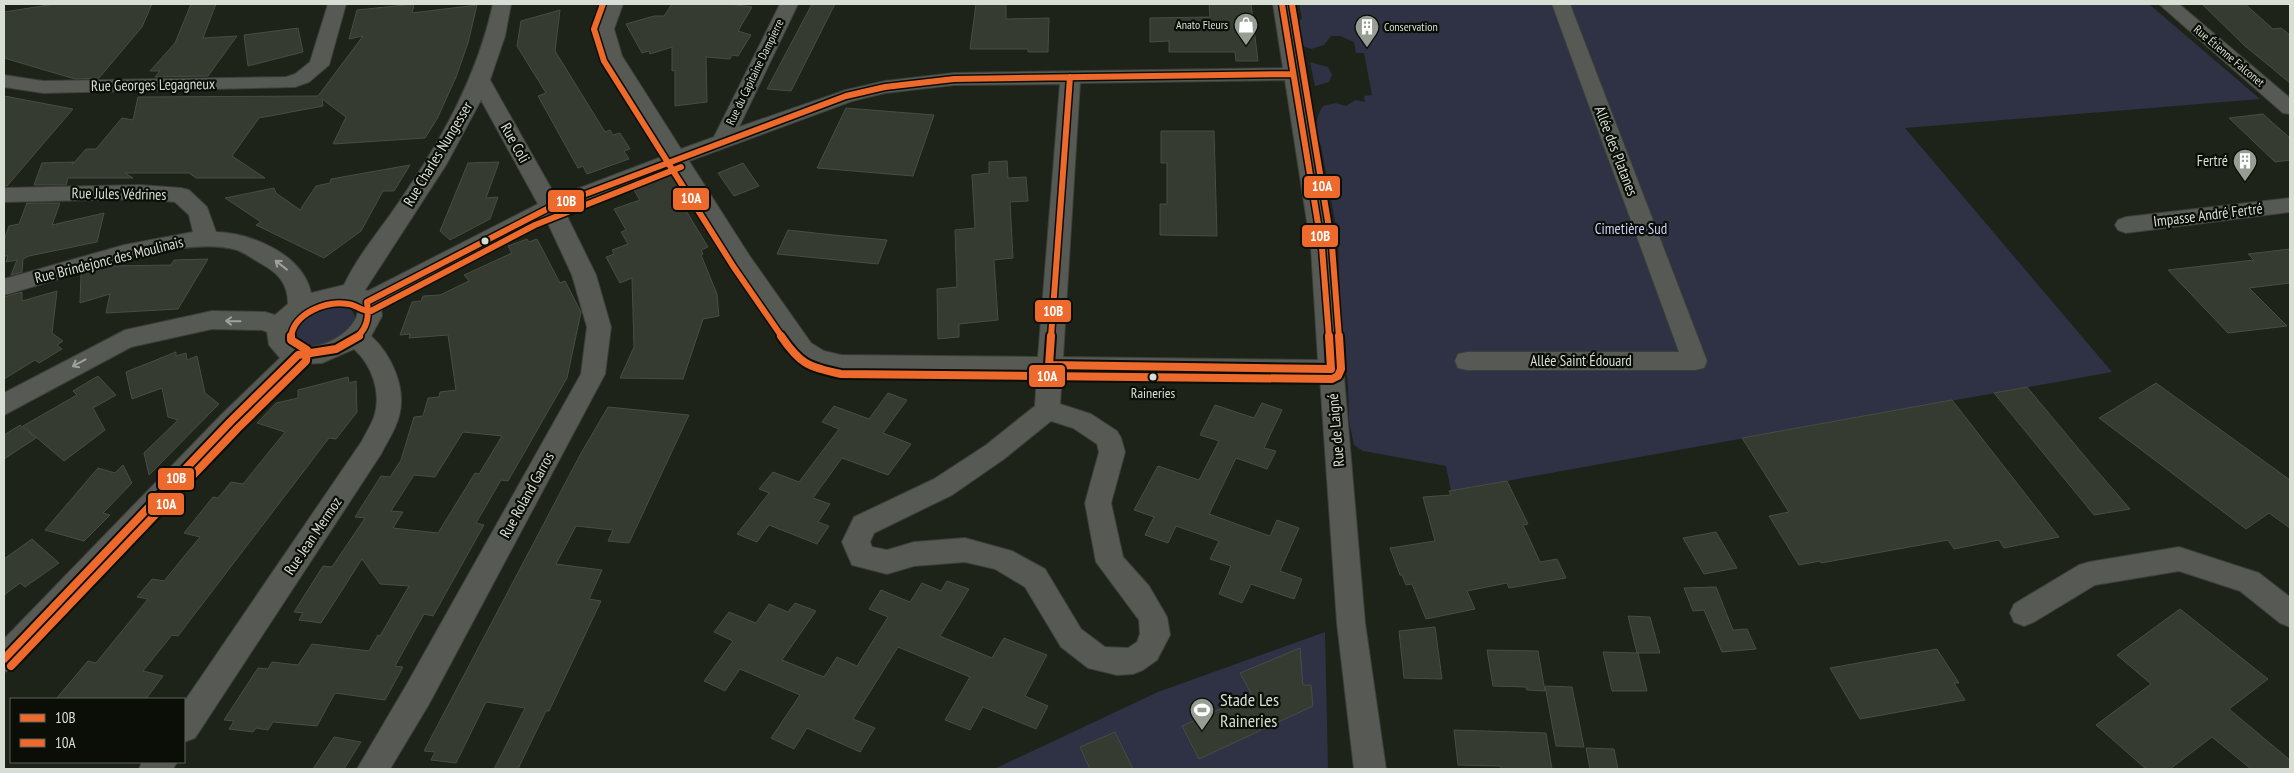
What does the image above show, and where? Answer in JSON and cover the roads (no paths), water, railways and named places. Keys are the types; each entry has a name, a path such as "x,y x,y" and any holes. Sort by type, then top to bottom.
{"street":[{"name":"Rue Georges Legagneux","path":"4,81 18,85 43,87 274,84 302,78 318,65 337,4"},
{"name":"Rue Charles Nungesser","path":"359,298 358,279 423,184 462,117 480,80 495,40 502,4"},
{"path":"614,4 604,29 612,56 741,260 802,349 817,359 841,364 1331,369"},
{"name":"Rue du Capitaine Dampierre","path":"722,141 789,4"},
{"name":"Rue de Laigné","path":"1282,4 1322,248 1351,623 1370,769"},
{"name":"Allée des Platanes","path":"1561,4 1695,361"},
{"name":"Rue Étienne Falconet","path":"2168,4 2290,108"},
{"path":"359,298 371,313 366,326 356,337 337,349 321,354 298,355 281,346 280,328 300,306 328,295 359,298 551,207 722,141 846,96 885,87 954,80 1294,74"},
{"path":"1047,410 1082,421 1108,438 1112,452 1098,503 1110,562 1139,595 1153,617 1155,635 1147,651 1134,660 1117,662 1098,659 1071,638 1035,578 1002,559 965,550 914,554 888,562 862,557 856,542 864,525 943,487 995,452 1047,410 1070,77"},
{"name":"Rue Coli","path":"480,80 551,207"},
{"name":"Rue Jules Védrines","path":"4,195 140,192 181,196 199,212 204,224 205,240"},
{"name":"Impasse André Fertré","path":"2126,225 2290,205"},
{"name":"Rue Roland Garros","path":"373,769 418,694 593,374 599,328 584,275 551,207"},
{"name":"Rue Brindejonc des Moulinais","path":"4,287 112,257 186,240 205,240 240,243 275,260 289,271 301,289 300,306"},
{"path":"4,406 125,339 212,320 265,321 280,328"},
{"name":"Rue Jean Mermoz","path":"185,727 372,447 388,415 388,383 372,351 356,337"},
{"path":"4,659 231,421 298,355"},
{"name":"Allée Saint Édouard","path":"1467,362 1695,361"},
{"path":"2024,613 2089,574 2179,558 2249,582 2290,614"},
{"path":"4,644 32,630"}],"place":[{"name":"Anato Fleurs","path":"1246,46"},
{"name":"Conservation","path":"1367,48"},
{"name":"Fertré","path":"2245,182"},
{"name":"Raineries","path":"1153,377"},
{"name":"Stade Les Raineries","path":"1202,731"}],"park label":[{"name":"Cimetière Sud","path":"1631,229"}]}
